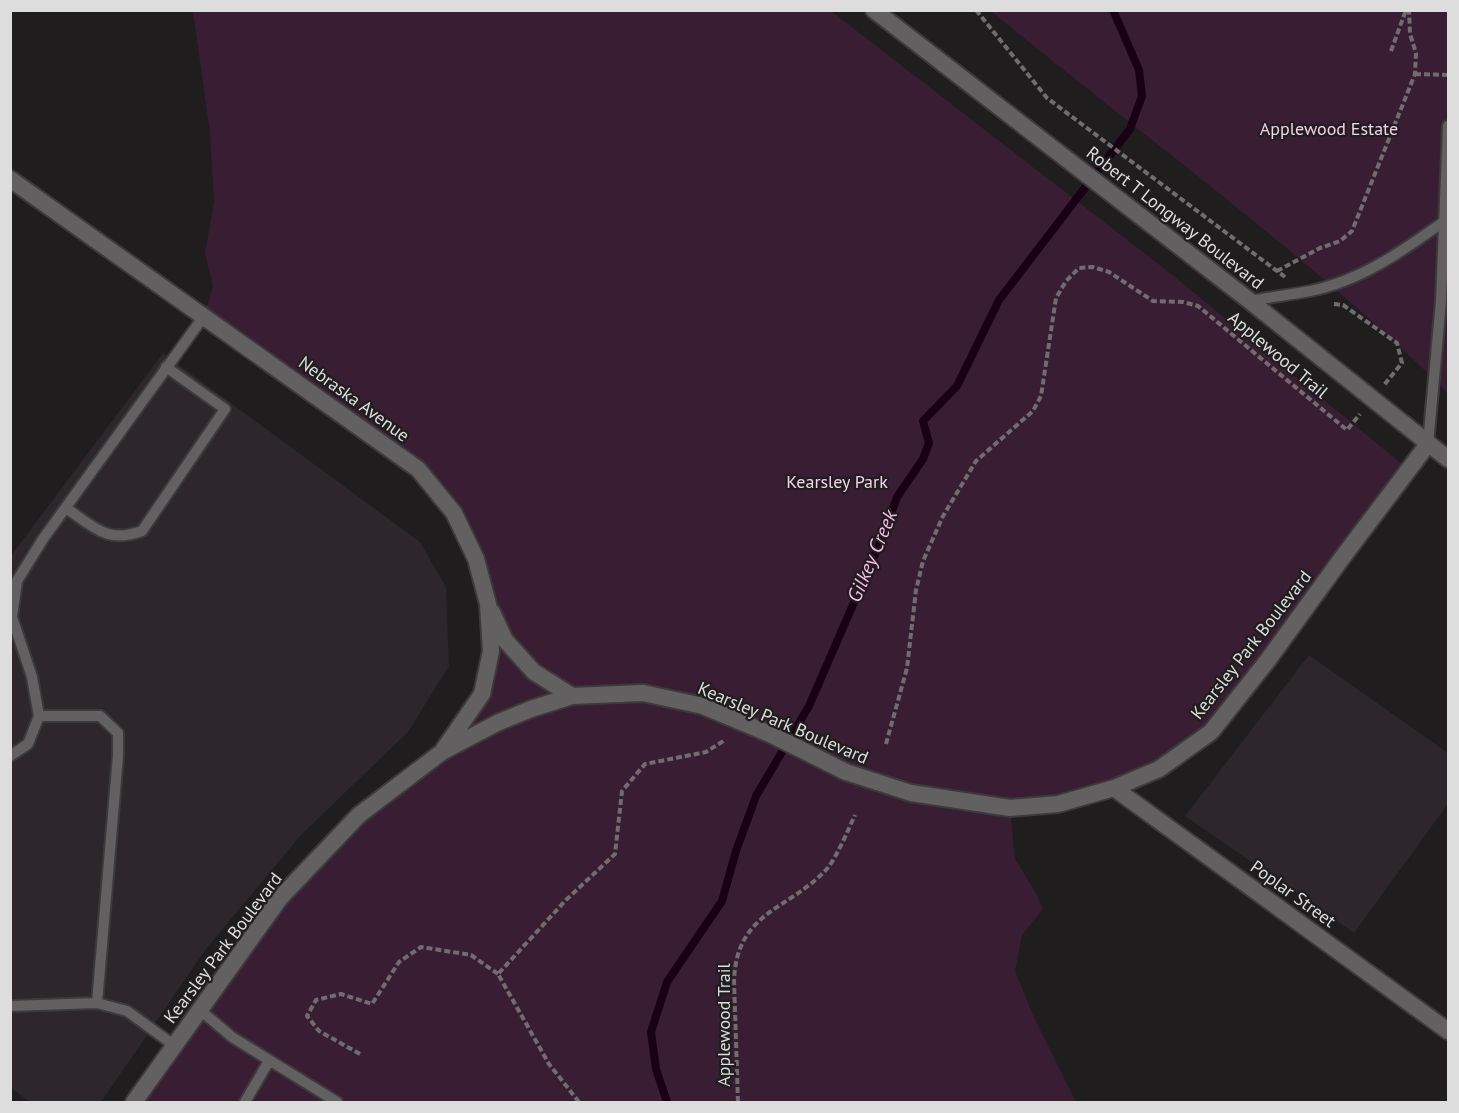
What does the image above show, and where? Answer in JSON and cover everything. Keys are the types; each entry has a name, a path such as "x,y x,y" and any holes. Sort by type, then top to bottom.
{"street":[{"name":"Robert T Longway Boulevard","path":"874,10 1103,186 1449,459"},
{"name":"Nebraska Avenue","path":"10,179 418,469 454,513 476,559 488,604 491,651 482,694 442,752"},
{"name":"Kearsley Park Boulevard","path":"134,1102 280,898 359,815 442,752 497,723 572,696 643,693 703,706 772,735 846,772 911,793 1010,808 1058,804 1114,788 1159,769 1211,732 1268,660 1428,444"},
{"path":"488,604 505,640 534,672 572,696"},
{"name":"Poplar Street","path":"1114,788 1449,1031"}],"lane":[{"path":"1428,444 1446,220 1449,126"},
{"path":"1250,301 1303,292 1358,275 1397,255 1446,220"},
{"path":"10,756 28,744 39,716 32,677 12,616 17,581 43,539 204,316"},
{"path":"66,508 104,533 118,537 142,531 225,409 166,367"},
{"path":"39,716 100,716 117,733 118,756 97,1004"},
{"path":"10,1006 97,1004 127,1011 175,1046"},
{"path":"200,1010 232,1036 323,1099 337,1102"},
{"path":"244,1102 269,1061"}],"path":[{"name":"Applewood Trail","path":"886,744 907,668 916,590 923,561 943,516 976,461 1033,411 1041,396 1056,298 1066,280 1079,268 1093,267 1109,272 1153,302 1183,302 1198,306 1347,430 1402,363 1397,343 1342,304 1317,303 1047,98 976,10"},
{"path":"1391,51 1408,10"},
{"path":"1277,271 1320,248 1340,241 1352,231 1415,74 1416,53 1410,34 1408,10"},
{"path":"1415,74 1449,75"},
{"path":"498,974 566,900 615,854 622,791 645,764 706,752 725,740"},
{"name":"Applewood Trail","path":"738,1102 734,980 735,962 741,944 771,910 826,871 855,816"},
{"path":"360,1054 319,1030 307,1016 316,1000 341,994 372,1004 399,962 421,948 471,954 498,974 549,1064 579,1102"}],"shaded area":[{"path":"163,353 420,542 446,587 449,666 408,732 301,835 206,949 101,1102 30,1102 11,1088 10,557"},
{"path":"1309,655 1448,753 1448,804 1354,933 1185,816"}],"green space":[{"name":"Kearsley Park","path":"193,11 831,11 1170,273 1409,470 1211,732 1114,788 1010,808 1015,859 1043,909 1022,935 1015,971 1033,1015 1076,1102 134,1102 280,898 442,752 482,694 491,651 476,559 418,469 204,316 213,286 205,253 214,202 210,133"},
{"name":"Applewood Estate","path":"991,11 1448,11 1448,393 1339,292 1282,244"}],"waterway":[{"name":"Gilkey Creek","path":"667,1102 656,1069 651,1032 667,982 722,901 736,851 756,796 809,706 885,531 897,497 923,459 929,443 923,421 957,386 999,300 1130,129 1142,96 1139,70 1113,10"}]}
